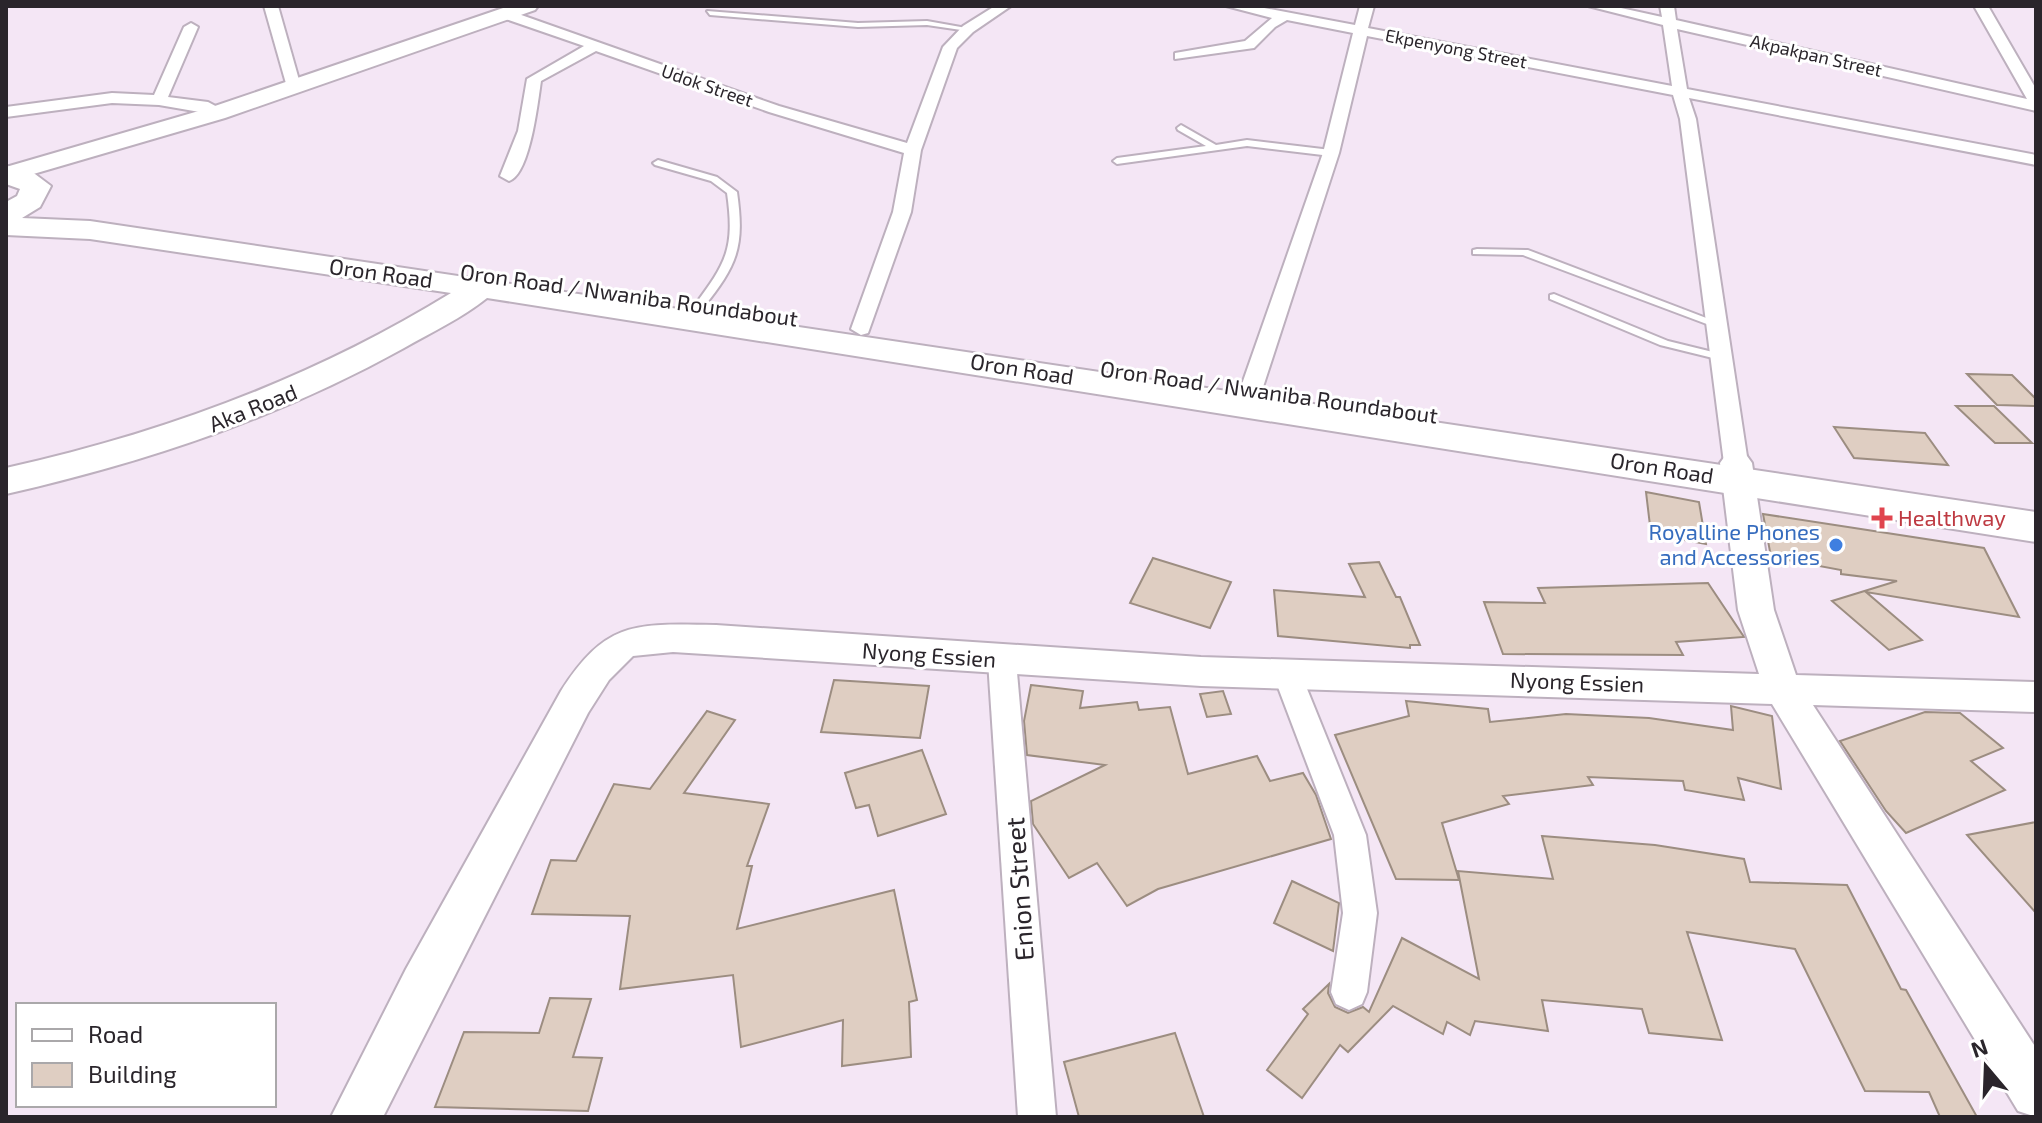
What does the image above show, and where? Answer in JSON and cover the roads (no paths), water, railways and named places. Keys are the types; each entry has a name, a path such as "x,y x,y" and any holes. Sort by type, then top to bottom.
{"highway":[{"name":"Oron Road","path":"15,197 90,230 1736,471 2036,527"},
{"name":"Oron Road / Nwaniba Roundabout","path":"15,197 272,242 1252,387 1736,471 2036,508"},
{"path":"6,469 171,429 290,384 374,339 413,312 418,300 400,276"},
{"name":"Aka Road","path":"6,481 170,439 289,395 453,308 480,288"}],"main road":[{"path":"15,197 217,113 528,6"},
{"path":"15,197 217,113"}],"street":[{"path":"271,6 294,87"},
{"path":"861,329 902,212 913,150 950,47 968,29 1004,6"},
{"name":"Ekpenyong Street","path":"1233,6 2036,160"},
{"path":"1252,387 1331,153 1367,6"},
{"name":"Akpakpan Street","path":"1595,6 1668,14 2036,104"},
{"path":"1981,6 2036,104"},
{"name":"Udok Street","path":"505,14 774,109 913,150"},
{"path":"1668,14 1680,92 1688,119 1756,610 1782,688 2036,1093"},
{"path":"1180,56 1204,49 1249,45 1270,24 1286,16"},
{"path":"159,100 191,27"},
{"path":"509,176 526,131 534,79 593,47"},
{"path":"6,112 87,99 159,100 208,107 217,113"},
{"name":"Nyong Essien","path":"356,1117 438,949 598,667 623,642 717,638 1002,661 1287,674 2036,697"},
{"name":"Enion Street","path":"1002,661 1037,1117"},
{"path":"1287,674 1350,835 1360,913 1349,992"}],"lane":[{"path":"710,13 858,25 927,23 968,29"},
{"path":"1181,128 1214,147"},
{"path":"1117,161 1247,143 1331,153"},
{"path":"658,163 714,179 732,192 738,230 727,273 699,306"},
{"path":"1477,252 1524,252 1716,324"},
{"path":"1554,297 1664,343 1721,357"}],"place":[{"name":"Healthway","path":"1882,518"},
{"name":"Royalline Phones and Accessories","path":"1836,545"}]}
